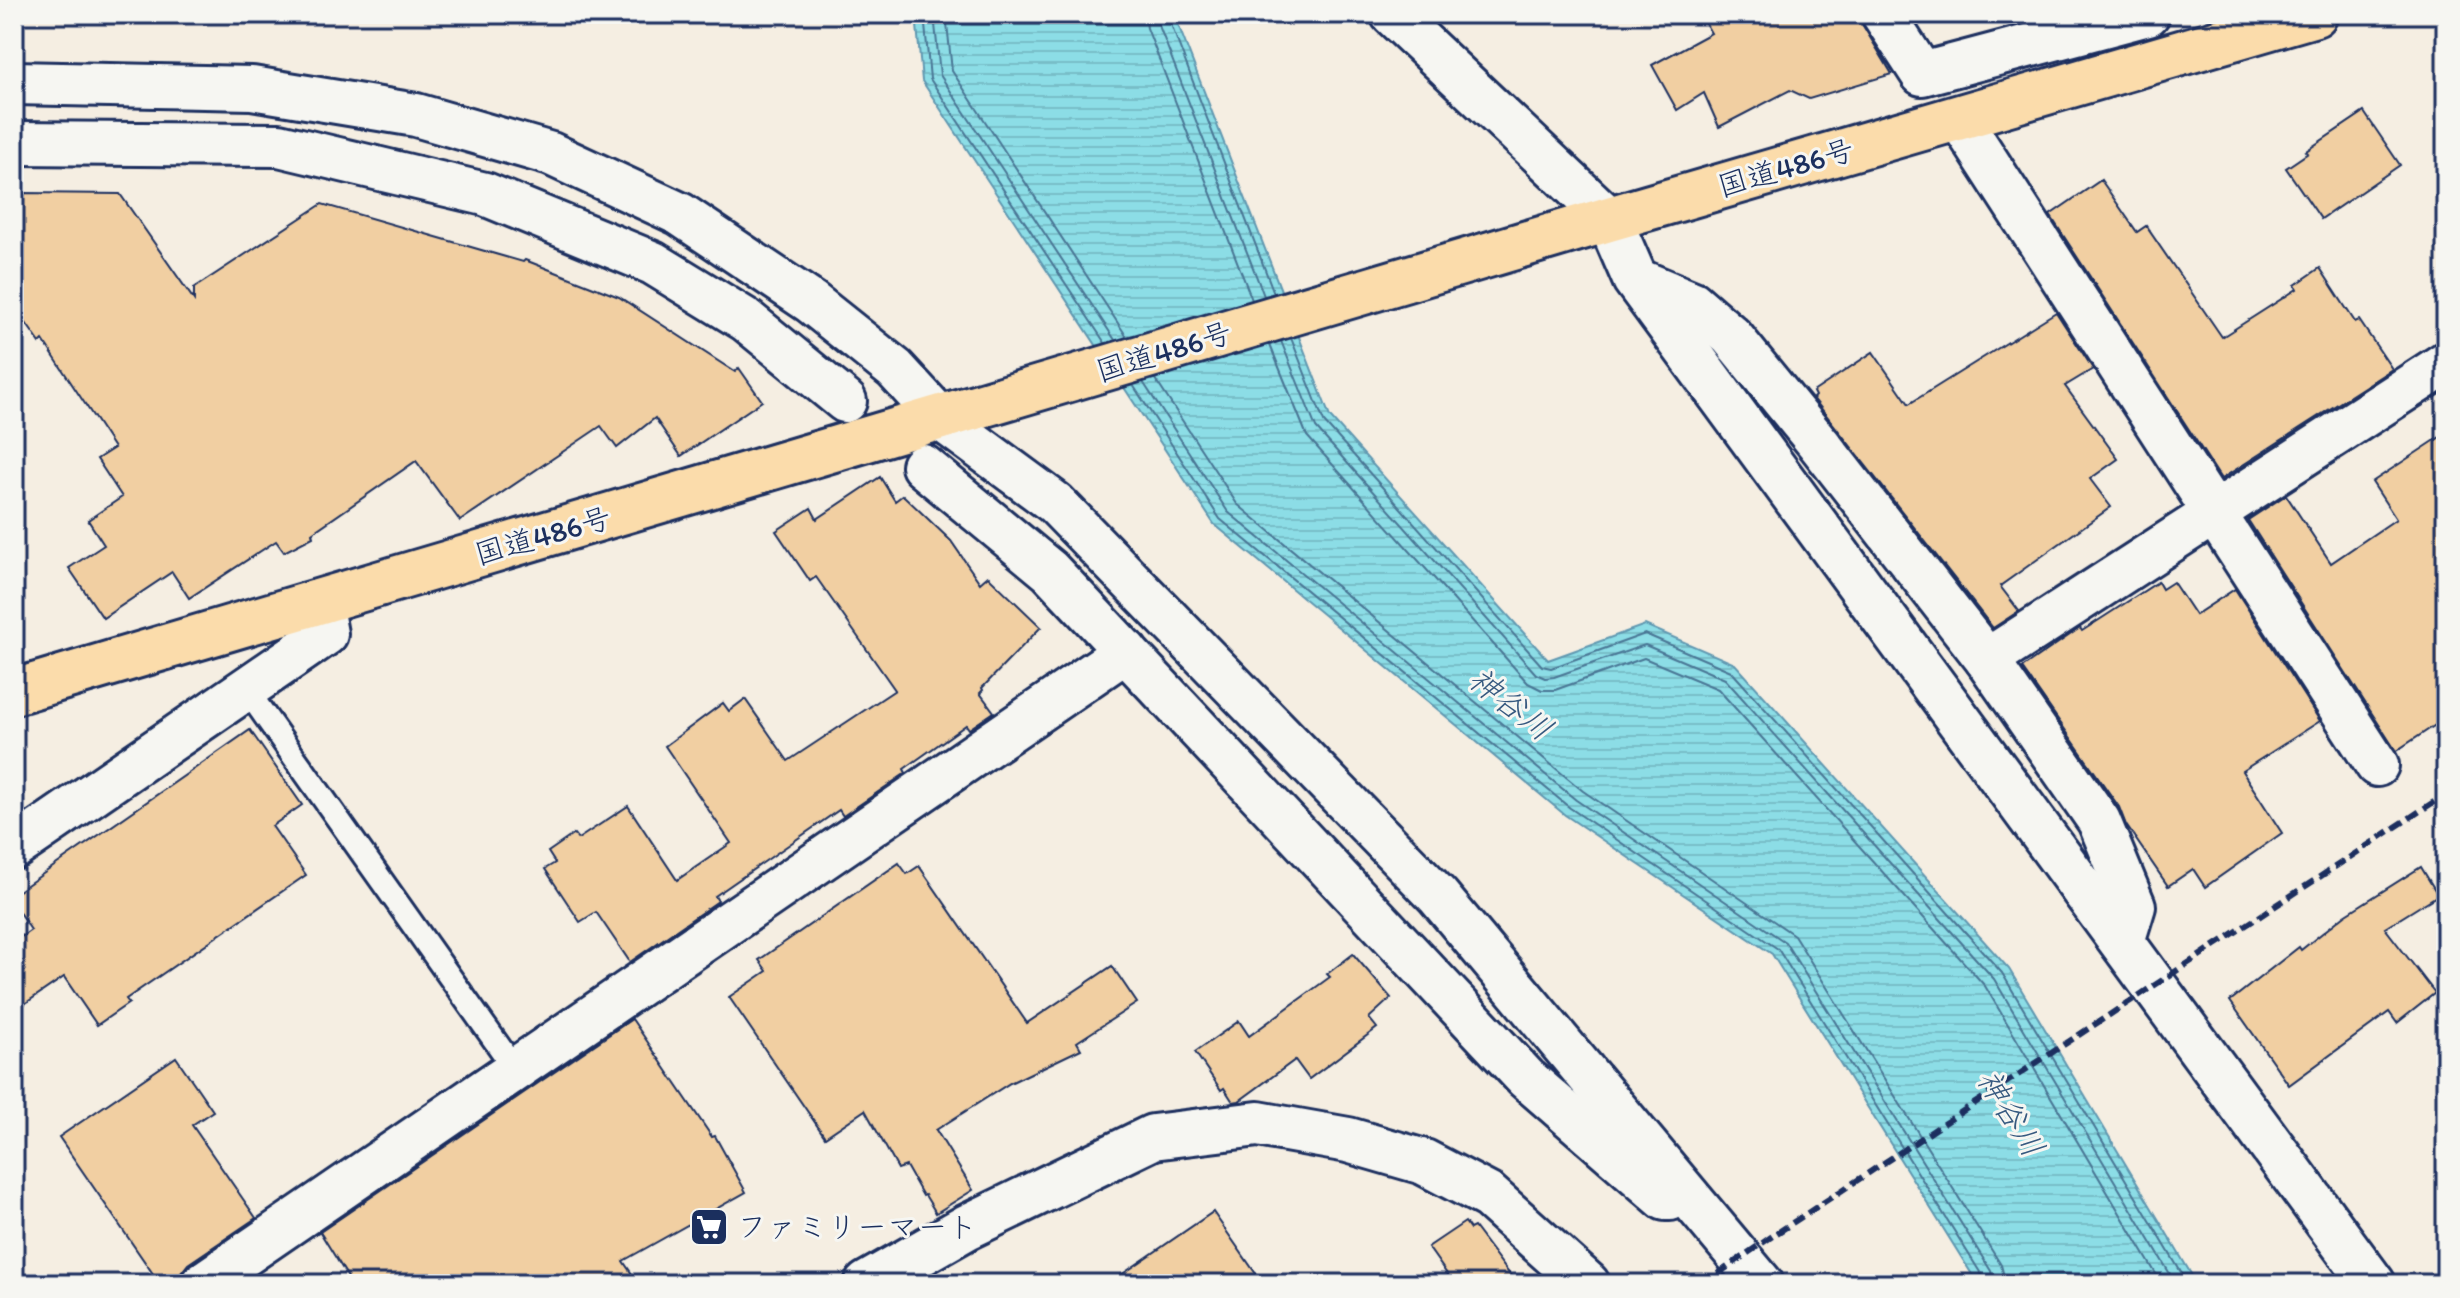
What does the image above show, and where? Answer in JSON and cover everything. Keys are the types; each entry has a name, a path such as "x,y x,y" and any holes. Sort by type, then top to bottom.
{"highway":[{"name":"国道486号","path":"14,692 1609,219 2315,14"}],"street":[{"path":"1392,14 1609,219 1635,279 2373,1284"},
{"path":"1883,14 1922,74 2148,14"},
{"path":"14,83 252,88 416,115 551,154 680,214 811,302 895,369 941,419 1055,503 1438,896 1762,1284"},
{"path":"1959,118 2377,765"},
{"path":"14,143 279,145 485,194 653,263 746,320 845,401"},
{"path":"1635,279 1693,303 1731,336 1987,660 2099,821 2134,906 2123,942"},
{"path":"1987,660 2446,363"},
{"path":"923,466 1050,571 1526,1078 1665,1199 1691,1196"},
{"path":"14,848 326,634 320,601"},
{"path":"202,1284 1126,651"},
{"path":"867,1284 967,1227 1153,1137 1258,1124 1348,1140 1424,1162 1489,1196 1587,1284"}],"lane":[{"path":"246,689 515,1069"}],"water":[{"name":"神谷川","path":"916,14 1174,14 1330,417 1548,660 1645,625 1735,664 2009,969 2197,1284 1978,1284 1772,954 1565,815 1214,524 922,81"}],"building":[{"path":"1700,14 1856,14 1892,74 1809,99 1790,90 1719,127 1704,93 1677,110 1652,65 1711,33"},
{"path":"2364,112 2400,165 2321,219 2286,168"},
{"path":"2101,180 2137,232 2146,226 2222,337 2297,289 2295,285 2320,268 2355,322 2359,320 2392,369 2221,479 2050,215"},
{"path":"22,193 120,194 194,300 194,288 322,204 523,262 525,260 619,297 735,372 739,368 762,401 681,456 655,418 617,448 601,426 460,521 416,461 312,533 313,537 284,552 276,541 189,598 172,572 103,618 69,568 104,545 88,520 122,497 97,459 114,448 43,340 40,343 14,306 14,211 22,205"},
{"path":"2056,312 2093,369 2065,386 2118,459 2090,479 2111,507 2000,586 2019,611 1993,628 1813,398 1813,392 1873,352 1909,404"},
{"path":"2446,433 2446,718 2396,751 2248,520 2286,495 2331,563 2396,519 2372,482"},
{"path":"880,477 895,501 903,495 951,541 980,583 988,576 1041,627 982,688 980,693 994,712 969,729 966,725 904,769 906,773 843,816 839,810 715,896 718,901 630,962 596,912 580,922 545,869 555,863 548,852 574,834 578,839 628,806 677,880 731,843 665,746 723,703 729,711 745,699 788,761 895,690 816,577 810,581 776,531 811,508 817,519"},
{"path":"2158,582 2162,589 2173,582 2195,615 2235,589 2320,721 2242,771 2282,833 2205,887 2193,869 2168,886 2126,825 2119,807 2022,668 2080,628 2082,631"},
{"path":"250,730 302,805 272,826 306,875 126,999 129,1003 97,1025 64,977 14,1011 14,942 31,930 14,905 14,894"},
{"path":"899,863 907,874 919,866 1027,1023 1112,966 1137,1003 1077,1042 1081,1049 1010,1083 936,1130 973,1190 936,1213 906,1166 898,1169 865,1110 825,1137 729,997 767,971 759,960"},
{"path":"2421,867 2438,895 2385,928 2435,993 2397,1023 2389,1012 2289,1085 2230,1001 2299,947 2301,950 2345,915"},
{"path":"1353,954 1391,998 1369,1018 1377,1028 1309,1079 1295,1060 1239,1101 1233,1102 1195,1052 1239,1021 1249,1036 1330,977 1327,974"},
{"path":"632,1019 712,1137 715,1136 746,1192 623,1261 639,1284 352,1284 320,1232"},
{"path":"176,1057 213,1111 192,1125 256,1218 188,1264 178,1284 160,1284 59,1137"},
{"path":"1213,1212 1263,1284 1108,1284"},
{"path":"1465,1222 1470,1229 1474,1227 1517,1284 1454,1284 1428,1247"}],"railway":[{"path":"1703,1284 2446,794"}],"place":[{"name":"ファミリーマート","path":"709,1227"}]}
